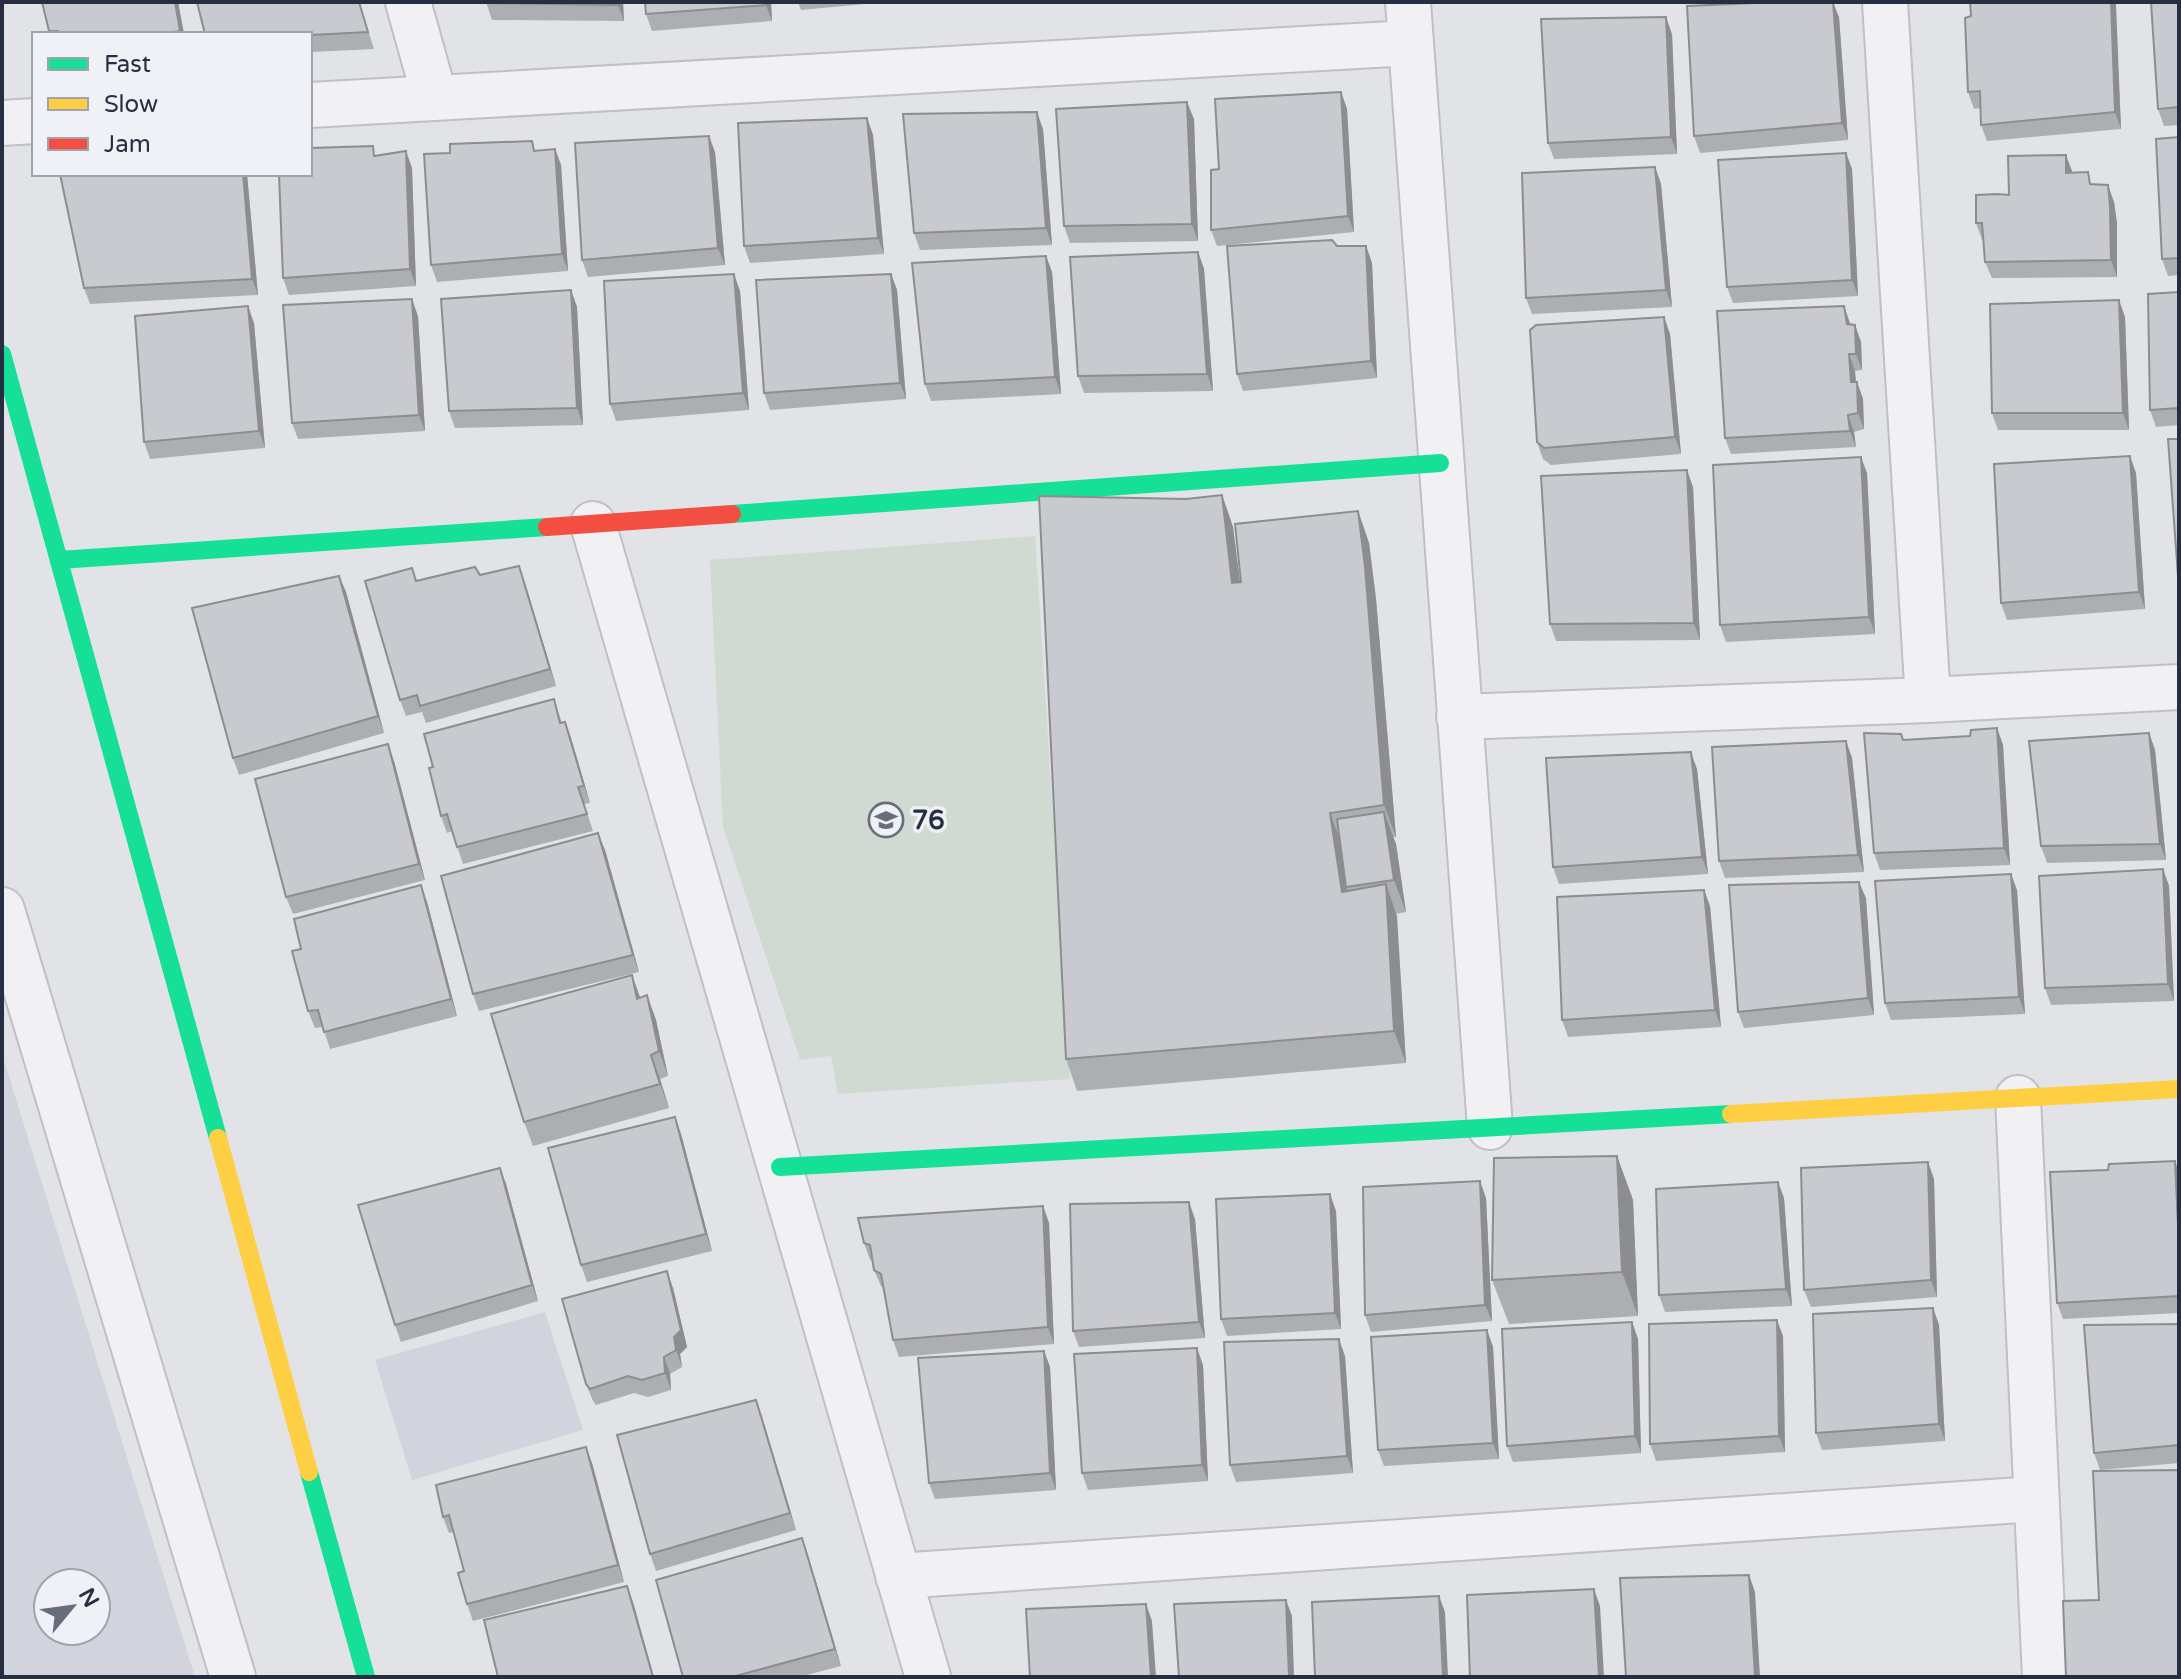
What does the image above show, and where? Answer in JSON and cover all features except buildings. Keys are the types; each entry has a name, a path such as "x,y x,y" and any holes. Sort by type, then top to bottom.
{"street":[{"path":"408,2 435,98"},
{"path":"1885,2 1928,700"},
{"path":"312,105 1409,22 1490,1127"},
{"path":"2,123 32,121"},
{"path":"2,354 366,1677"},
{"path":"59,560 1440,463"},
{"path":"593,524 928,1677"},
{"path":"1459,717 1928,700 2179,687"},
{"path":"2,910 233,1677"},
{"path":"780,1167 2179,1089"},
{"path":"2018,1098 2045,1677"},
{"path":"898,1576 2036,1499"}],"shaded area":[{"name":"76","path":"1035,536 1070,1079 838,1094 831,1056 800,1060 723,827 710,560"},
{"path":"2,1054 195,1677 2,1677"},
{"path":"545,1312 583,1430 412,1480 375,1360"}],"traffic: fast":[{"path":"2,354 218,1138"},
{"path":"732,514 1440,463"},
{"path":"59,560 547,527"},
{"path":"780,1167 1731,1114"},
{"path":"309,1472 366,1677"}],"traffic: slow":[{"path":"1731,1114 2179,1089"},
{"path":"218,1138 309,1472"}],"traffic: jam":[{"path":"547,527 732,514"}],"place":[{"name":"76","path":"886,820"}]}
